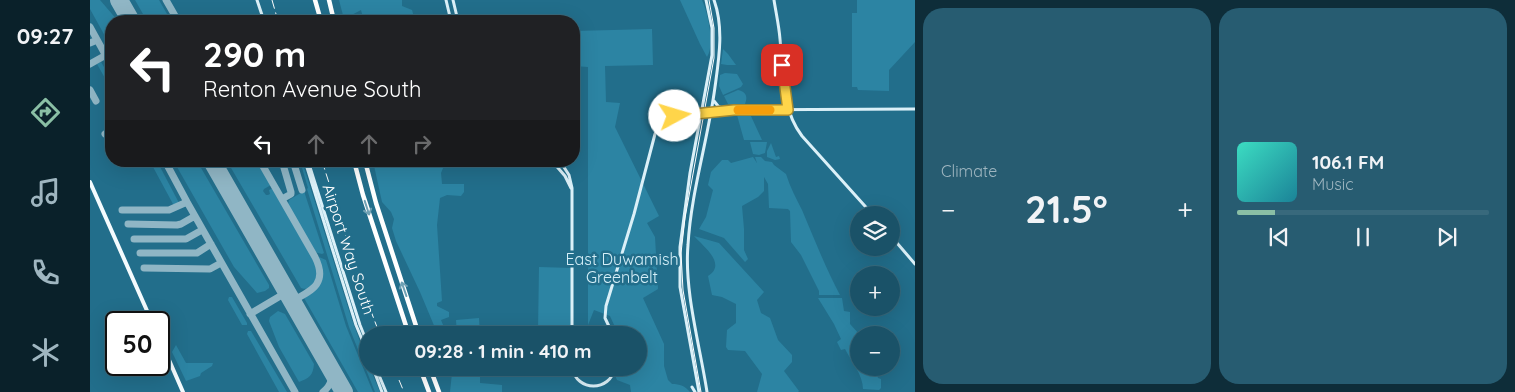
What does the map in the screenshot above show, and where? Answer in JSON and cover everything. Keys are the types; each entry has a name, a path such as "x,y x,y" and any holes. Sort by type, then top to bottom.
{"highway":[{"path":"315,0 319,15"},
{"path":"330,0 333,15"},
{"path":"356,167 406,326"},
{"path":"367,167 376,203 416,326"},
{"path":"423,376 429,392"},
{"path":"433,376 439,392"}],"main road":[{"path":"257,0 262,15"},
{"path":"446,0 450,15"},
{"path":"453,0 457,15"},
{"path":"699,392 682,295 679,262 682,225 710,68 713,41 711,20 706,0"},
{"path":"706,392 687,259 690,219 718,68 720,39 714,0"},
{"path":"774,0 780,36 784,87 788,110 793,124 865,206"},
{"path":"713,100 718,106 727,110"},
{"path":"609,326 605,318 606,306 634,214 654,136 661,124 669,118 727,110 915,110"},
{"name":"Airport Way South","path":"308,167 360,326"},
{"name":"Airport Way South","path":"308,167 359,332"},
{"path":"557,167 572,189"},
{"path":"564,167 570,176 572,189 572,326"},
{"path":"90,182 147,311"},
{"path":"900,246 915,264"},
{"path":"170,362 183,392"},
{"path":"377,376 384,392"},
{"path":"379,376 384,392"},
{"path":"575,376 580,383 586,387 594,388 608,382 612,376"},
{"path":"692,387 695,392"}],"green space":[{"path":"90,0 100,0 113,15 105,15 105,36 90,9"},
{"path":"135,0 159,0 168,15 144,15"},
{"path":"339,0 402,0 402,6 412,10 413,15 362,15 361,10 352,15 343,15"},
{"path":"680,0 702,0 711,37 707,57 700,44"},
{"path":"857,0 915,0 915,42 889,70 889,91 858,90 857,87 852,87 852,13 857,13"},
{"name":"East Duwamish Greenbelt","path":"652,29 653,65 605,66 606,102 620,103 615,127 659,216 647,223 655,237 658,289 643,298 664,344 664,366 668,380 672,384 680,385 690,392 631,392 630,385 617,380 615,376 647,376 647,326 615,326 610,316 594,310 588,325 588,67 580,66 580,31"},
{"path":"723,49 728,54 736,65 721,64"},
{"path":"101,62 105,69 105,78 97,64"},
{"path":"725,73 737,74 743,84 741,87 723,95 719,86 720,75"},
{"path":"738,90 746,95 745,104 728,104 724,96"},
{"path":"750,114 762,140 744,140 737,115"},
{"path":"750,142 767,142 765,153 753,154"},
{"path":"771,143 776,157 779,156 780,159 775,160 767,157 767,151"},
{"path":"753,157 757,163 755,157 761,157 765,161 772,162 786,174 840,295 819,295 819,291 801,255 791,242 790,211 788,209 769,208 768,184 764,177 764,191 758,197 742,206 744,250 748,259 745,262 724,238 699,229 706,217 713,190 708,185 711,172 722,160 728,160 731,163"},
{"path":"153,167 160,167 179,203 173,204"},
{"path":"177,167 200,167 269,288 257,293 234,267"},
{"path":"230,167 261,167 271,185 263,191 268,195 270,194 269,190 273,188 316,264 317,278 313,286 306,289 301,288"},
{"path":"302,167 304,167 359,339 359,352 349,327"},
{"path":"374,167 444,167 441,173 442,184 464,184 464,192 461,196 447,195 440,198 437,225 442,301 437,303 437,306 449,312 449,317 441,320 444,326 434,326 396,241 392,228 394,219 391,212 382,202"},
{"path":"304,191 324,253 322,254 314,252 288,205 289,200"},
{"path":"694,236 719,243 764,292 757,300 761,313 770,318 778,340 792,355 792,362 784,371 798,392 757,392 762,374 745,351 728,350 726,347 727,330 736,323 736,304 722,297 712,295 708,276 713,271 715,261 708,250"},
{"path":"318,258 326,260 346,326 359,358 359,376 366,376 373,392 358,392 304,298 318,286 320,281 321,270"},
{"path":"539,267 572,268 572,326 538,326"},
{"path":"229,297 232,297 247,325 242,325 228,300"},
{"path":"818,298 842,298 844,311 850,312 850,324 852,326 850,326 850,358 845,349 841,350 837,342 841,339"},
{"path":"278,311 285,314 314,364 310,376 299,382 279,347 269,321 270,317"},
{"path":"479,318 479,326 456,326 456,320"},
{"path":"248,331 251,331 287,392 279,392 247,334"},
{"path":"176,345 186,363 213,363 212,366 201,373 200,376 186,381 172,352"},
{"path":"369,376 373,376 380,392 375,392"},
{"path":"452,376 480,376 480,383 502,385 502,392 450,392"},
{"path":"860,376 877,376 881,379 881,388 879,390 863,389"}],"taxiway":[{"path":"166,0 175,15"},
{"path":"90,27 105,54"},
{"path":"90,43 97,40"},
{"path":"90,64 105,56"},
{"path":"90,90 96,101"},
{"path":"168,167 295,392"},
{"path":"263,167 319,266 320,273 316,285 292,301"},
{"path":"282,199 291,194 284,167"},
{"path":"295,167 302,190"},
{"path":"122,210 169,210 187,202"},
{"path":"128,224 177,225 195,216"},
{"path":"134,239 186,239 202,230"},
{"path":"140,253 197,253 211,244"},
{"path":"144,268 210,269 221,263"},
{"path":"250,314 287,292"},
{"path":"323,392 331,381 330,367"}],"runway":[{"path":"119,0 128,15"},
{"path":"215,167 344,392"}],"tram line":[{"path":"701,392 683,290 681,253 685,218 714,58 714,28 709,0"}],"railway":[{"path":"272,0 276,15"},
{"path":"324,167 377,326"},
{"path":"397,376 404,392"}],"slow traffic":[{"path":"738,110 770,110"}],"route":[{"path":"675,116 734,110 788,110 782,65"}]}
